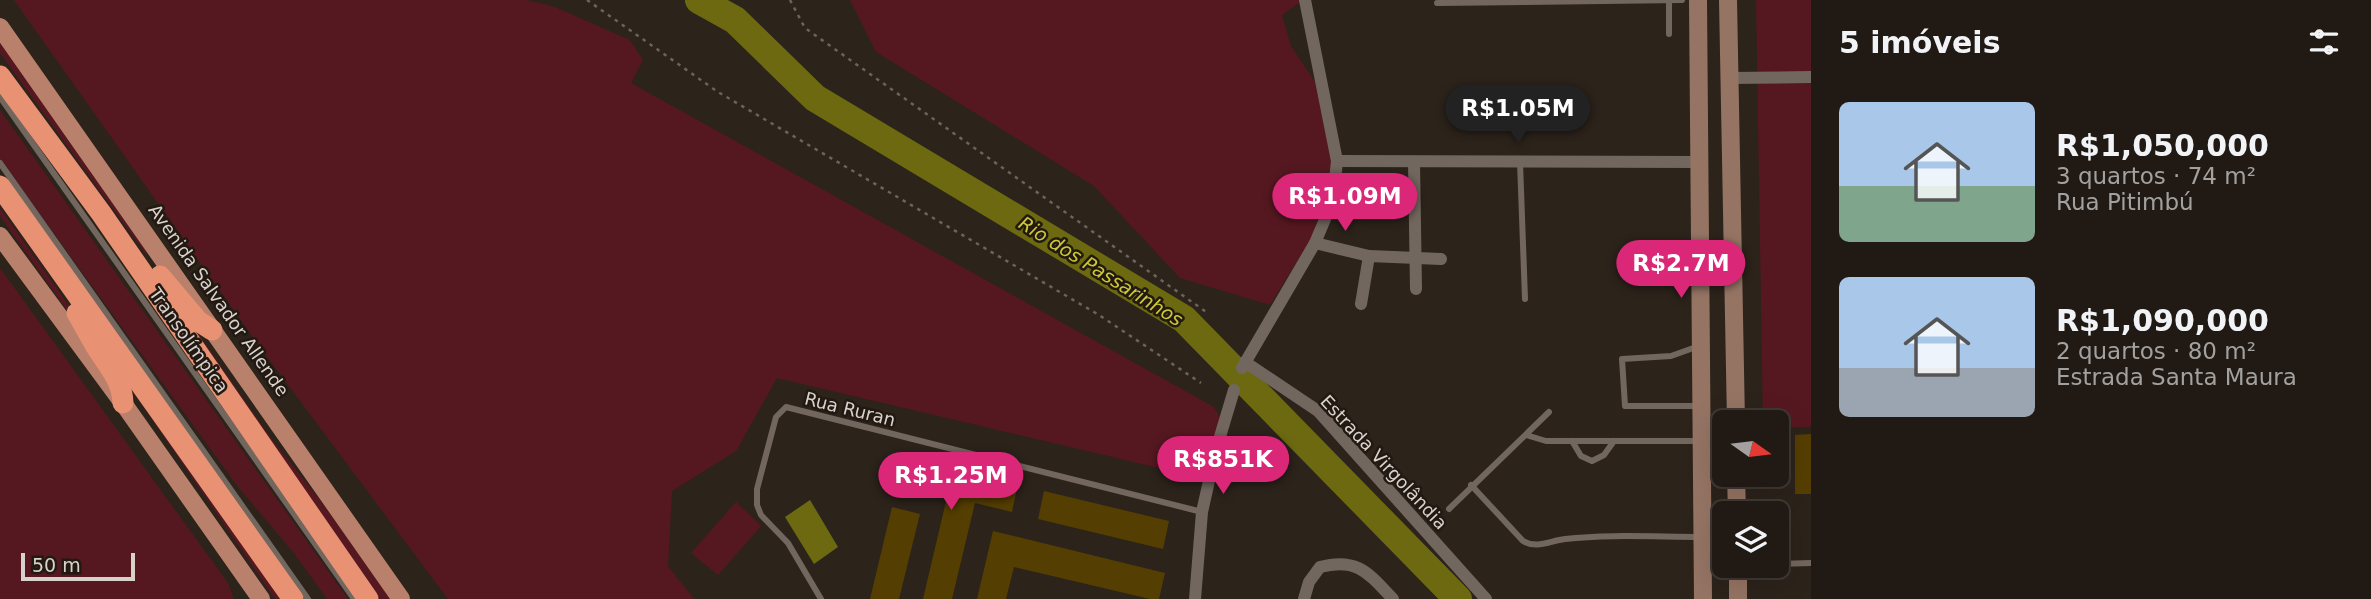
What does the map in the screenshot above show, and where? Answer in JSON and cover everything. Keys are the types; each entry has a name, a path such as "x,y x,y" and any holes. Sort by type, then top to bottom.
{"highway":[{"path":"0,76 101,213 368,599"},
{"path":"0,186 293,599"},
{"path":"101,213 123,233 192,315 212,330"},
{"path":"33,231 93,342 118,379 123,403"}],"main road":[{"path":"1698,0 1703,599"},
{"path":"1728,0 1736,410"},
{"name":"Avenida Salvador Allende","path":"0,27 401,599"},
{"path":"0,236 123,403 261,599"},
{"path":"1701,346 1706,331 1713,327 1721,328 1734,346"},
{"path":"1738,578 1738,599"}],"street":[{"path":"1305,0 1337,161 1333,200 1315,243 1368,256 1441,260"},
{"path":"1730,78 1811,77"},
{"path":"1337,161 1699,162"},
{"path":"1414,162 1416,289"},
{"name":"Estrada Virgolândia","path":"1315,243 1244,365 1318,411 1486,599"},
{"path":"1361,304 1368,256"},
{"path":"1195,599 1202,512 1216,450 1234,390"},
{"path":"1304,599 1309,583 1320,567 1334,563 1349,564 1367,572 1393,599"}],"lane":[{"path":"1669,0 1669,34"},
{"path":"1437,3 1698,0"},
{"name":"Transolímpica","path":"0,97 354,599"},
{"path":"1520,162 1525,299"},
{"path":"0,163 308,599"},
{"path":"1701,346 1671,356 1622,359 1625,406 1701,406"},
{"name":"Rua Ruran","path":"821,599 788,544 771,527 757,505 757,489 776,417 786,407 1202,512"},
{"path":"1449,509 1549,412"},
{"path":"1526,435 1538,440 1572,441 1701,440"},
{"path":"1572,441 1581,456 1592,461 1604,456 1614,441"},
{"path":"1471,485 1522,541 1530,545 1537,546 1565,539 1702,537"},
{"path":"1789,564 1811,563"}],"path":[{"path":"587,0 718,92 1099,315 1200,383"},
{"path":"790,0 805,28 1209,314"}],"shaded area":[{"path":"14,0 527,0 555,7 630,40 643,60 631,83 1214,407 1221,419 1208,463 1193,476 777,378 736,451 672,491 668,566 694,599 448,599 262,350"},
{"path":"850,0 1303,0 1282,15 1291,46 1323,94 1336,160 1311,239 1270,305 1180,278 1094,186 876,52"},
{"path":"1756,0 1811,0 1811,427 1789,427 1789,410 1763,410"},
{"path":"0,40 149,252 145,253 0,53"},
{"path":"0,110 348,599 327,599 293,552 238,487 0,159"},
{"path":"0,208 72,310 69,313 0,216"},
{"path":"0,268 228,583 234,599 0,599"},
{"path":"165,296 179,306 270,437 393,599 380,599"},
{"path":"98,340 282,599 275,599"},
{"path":"810,500 838,547 814,564 785,517"},
{"path":"736,502 761,526 718,575 691,553"}],"building":[{"path":"1811,434 1811,494 1795,494 1795,435"},
{"path":"893,454 1018,484 1012,512 975,503 952,599 923,599 947,497 887,482"},
{"path":"1044,491 1169,521 1163,549 1038,519"},
{"path":"892,507 920,514 899,599 870,599"},
{"path":"993,531 1165,573 1159,599 1014,567 1006,599 977,599"}],"waterway":[{"name":"Rio dos Passarinhos","path":"699,0 735,20 815,98 1184,319 1458,599"}]}
